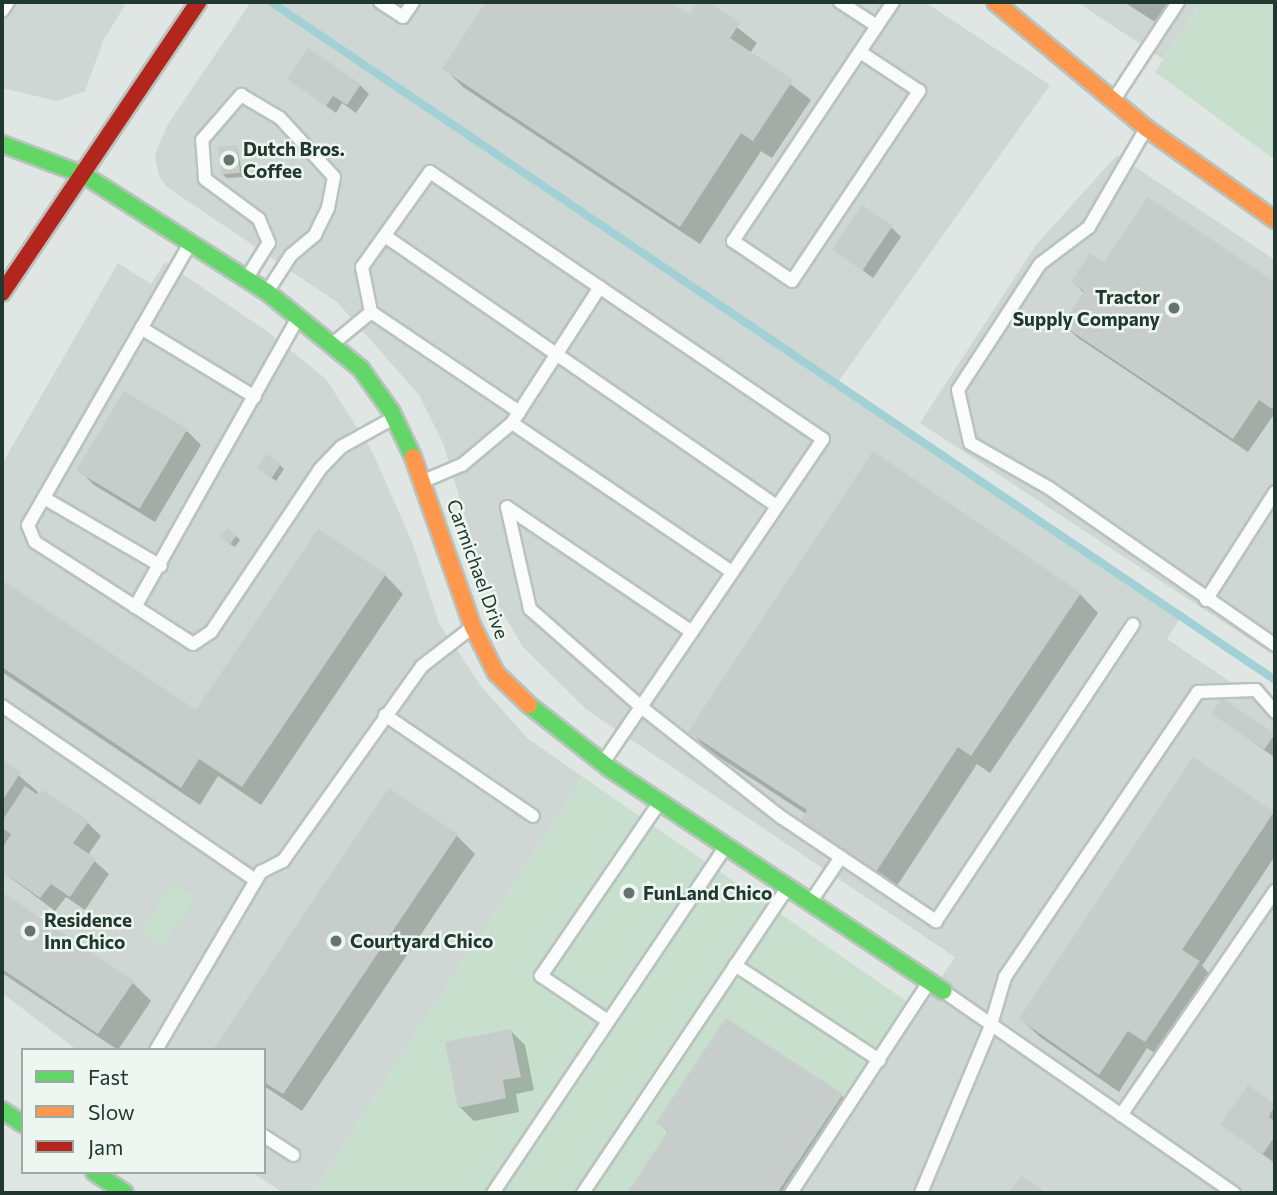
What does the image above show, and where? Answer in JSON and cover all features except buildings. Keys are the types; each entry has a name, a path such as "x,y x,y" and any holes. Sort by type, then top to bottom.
{"main road":[{"path":"2,293 198,2"},
{"path":"995,2 1146,128 1275,219"},
{"name":"Carmichael Drive","path":"2,144 84,175 267,292 361,369 394,418 424,481 473,627 496,673 545,720 659,803 936,986"},
{"path":"2,1110 21,1123"},
{"path":"97,1174 125,1193"}],"lane":[{"path":"2,11 8,2"},
{"path":"380,2 403,17 413,2"},
{"path":"840,2 877,26"},
{"path":"860,52 919,91 792,281 733,242 893,2"},
{"path":"1113,101 1178,2"},
{"path":"246,279 269,243 259,219 205,179 202,140 242,95 280,118 334,177 328,208 315,235 291,255 267,292"},
{"path":"1146,128 1089,227 1041,264 958,390 970,443 1086,513 1206,600 1275,645"},
{"path":"603,763 823,439 430,172 362,267 371,312 732,572"},
{"path":"385,236 777,506"},
{"path":"190,243 28,525 34,542 193,644 204,640 320,469 341,447 394,418"},
{"path":"424,481 462,465 515,418 600,287"},
{"path":"333,344 371,312"},
{"path":"135,607 161,566 299,317"},
{"path":"141,328 254,397"},
{"path":"1206,600 1275,492"},
{"path":"44,498 161,566"},
{"path":"692,632 507,507 530,609 641,707 780,817 936,921 1133,624"},
{"path":"157,1048 261,872 283,861 422,666 473,627"},
{"path":"921,1193 990,1028 1005,977 1198,692 1256,690 1275,712"},
{"path":"2,706 255,880"},
{"path":"385,715 533,816"},
{"path":"608,1021 541,976 659,803"},
{"path":"493,1193 725,847"},
{"path":"810,904 841,857"},
{"path":"583,1193 786,888"},
{"path":"1121,1115 1275,891"},
{"path":"735,965 879,1060"},
{"path":"790,1193 879,1060 936,986 990,1028 1234,1193"},
{"path":"266,1137 293,1155"}],"shaded area":[{"path":"2,2 127,2 104,39 85,91 57,101 2,88"},
{"path":"251,2 925,2 1050,85 836,385 1181,617 1167,639 1275,712 1275,1193 797,1193 955,957 587,710 523,647 500,608 478,559 443,443 419,395 338,303 167,187 159,176 155,155 168,124"},
{"path":"1077,2 1201,2 1163,59"},
{"path":"1117,155 1275,260 1275,656 920,423 1036,245"},
{"path":"165,262 268,332 326,379 372,451 412,542 439,623 481,686 527,738 583,777 312,1193 283,1193 255,1174 266,1174 266,1048 74,1048 2,993 2,464 118,263 151,284"}],"green space":[{"path":"1201,2 1275,2 1275,160 1155,72"},
{"name":"FunLand Chico","path":"583,777 919,1010 797,1193 312,1193"},
{"path":"173,882 195,897 162,947 139,932"}],"waterway":[{"path":"271,2 1275,680"}],"traffic: fast":[{"path":"2,144 84,175 267,292 361,369 391,411 413,457"},
{"path":"529,705 609,768 943,991"},
{"path":"2,1110 21,1123"},
{"path":"97,1174 125,1193"}],"traffic: slow":[{"path":"995,2 1146,128 1275,220"},
{"path":"413,457 473,627 496,673 529,705"}],"traffic: jam":[{"path":"2,293 198,2"}],"place":[{"name":"Dutch Bros. Coffee","path":"229,160"},
{"name":"Tractor Supply Company","path":"1174,308"},
{"name":"FunLand Chico","path":"629,893"},
{"name":"Residence Inn Chico","path":"30,931"},
{"name":"Courtyard Chico","path":"336,941"}]}
